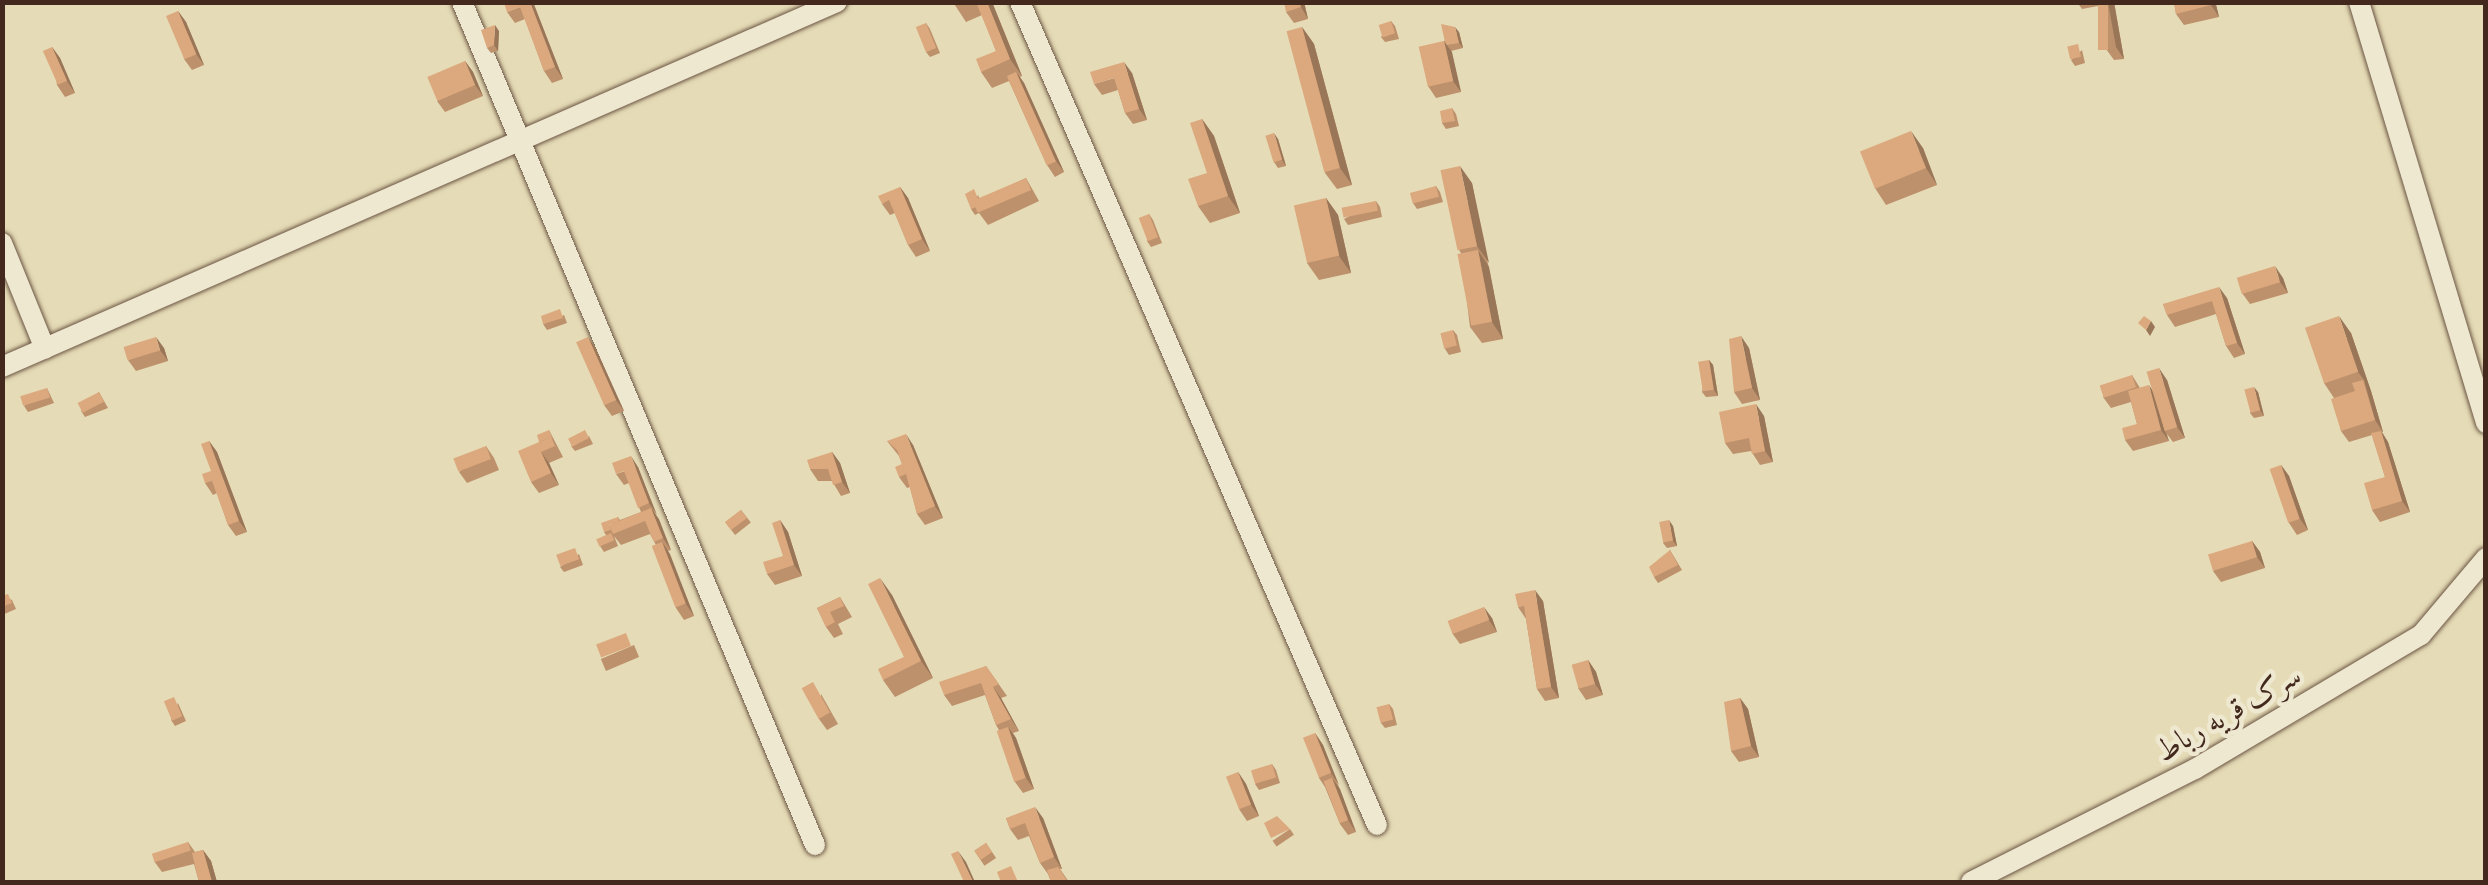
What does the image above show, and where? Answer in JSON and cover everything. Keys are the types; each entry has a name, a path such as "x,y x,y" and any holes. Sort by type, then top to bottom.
{"street":[{"path":"462,2 814,845"},
{"path":"2,366 838,2"},
{"path":"1020,2 1377,824"},
{"path":"2359,2 2486,423"},
{"path":"2,242 45,349"},
{"name":"سرک قریه رباط","path":"1971,882 2194,769 2421,636 2486,558"}],"building":[{"path":"530,2 555,67 544,71 520,7 507,12 504,3"},
{"path":"976,2 987,2 1010,59 981,72 976,59 996,51"},
{"path":"1284,2 1299,2 1301,7 1286,12"},
{"path":"2098,2 2108,2 2108,50 2098,50"},
{"path":"2174,2 2210,2 2211,5 2176,14"},
{"path":"178,11 196,54 184,59 166,16"},
{"path":"1391,21 1395,33 1383,37 1379,25"},
{"path":"926,23 936,48 926,52 916,27"},
{"path":"1441,24 1455,27 1459,43 1447,45"},
{"path":"495,25 494,45 487,48 481,30"},
{"path":"1302,27 1340,168 1324,172 1287,31"},
{"path":"1444,41 1453,81 1428,87 1419,47"},
{"path":"2078,44 2081,57 2070,59 2067,46"},
{"path":"52,47 67,81 58,85 43,51"},
{"path":"465,61 475,85 437,101 427,77"},
{"path":"1124,62 1139,109 1125,113 1114,78 1094,84 1090,72"},
{"path":"1016,72 1056,162 1047,166 1007,76"},
{"path":"1452,108 1455,121 1442,123 1440,111"},
{"path":"1202,119 1228,196 1198,206 1188,179 1207,173 1190,123"},
{"path":"1911,131 1926,168 1875,189 1860,152"},
{"path":"1274,133 1282,160 1274,162 1265,136"},
{"path":"1460,166 1477,246 1457,250 1440,170"},
{"path":"1026,178 1031,190 978,213 973,201"},
{"path":"1436,186 1439,197 1413,204 1410,193"},
{"path":"900,187 922,239 908,245 889,200 882,204 878,196"},
{"path":"974,189 979,201 971,209 965,194"},
{"path":"1326,198 1339,255 1307,263 1294,205"},
{"path":"1376,201 1378,211 1344,217 1342,208"},
{"path":"1149,214 1158,237 1148,241 1139,218"},
{"path":"1478,250 1492,322 1471,326 1457,254"},
{"path":"2275,266 2280,282 2242,294 2237,278"},
{"path":"2219,287 2237,343 2226,346 2212,301 2167,315 2163,304"},
{"path":"560,309 563,318 543,324 541,316"},
{"path":"2144,316 2151,321 2146,330 2138,323"},
{"path":"2339,316 2358,372 2324,384 2305,328"},
{"path":"1453,330 1457,346 1444,349 1440,333"},
{"path":"1741,336 1752,388 1734,392 1729,339"},
{"path":"156,337 160,350 128,360 123,347"},
{"path":"588,337 616,400 604,405 576,342"},
{"path":"1709,360 1714,390 1703,391 1698,362"},
{"path":"2159,368 2177,427 2165,431 2147,372"},
{"path":"2132,375 2136,387 2104,398 2100,386"},
{"path":"2363,380 2375,420 2341,431 2331,399 2355,391 2352,383"},
{"path":"2149,385 2161,430 2125,440 2122,428 2137,424 2128,391"},
{"path":"2254,387 2260,410 2251,413 2244,390"},
{"path":"47,388 50,398 23,406 20,396"},
{"path":"99,392 104,402 83,413 78,403"},
{"path":"1756,404 1765,451 1752,454 1749,438 1725,443 1719,412"},
{"path":"549,430 553,440 551,437 539,442 537,435"},
{"path":"585,430 589,438 572,447 568,439"},
{"path":"2381,431 2402,501 2372,510 2364,483 2385,477 2371,433"},
{"path":"906,434 935,506 917,514 906,474 899,477 895,467 902,464 897,450 887,441"},
{"path":"551,437 555,446 541,452 551,473 531,482 518,451"},
{"path":"209,441 239,521 228,525 212,481 205,483 202,474 211,471 201,444"},
{"path":"486,446 491,459 458,472 453,459"},
{"path":"832,452 842,482 833,485 828,469 810,469 807,460"},
{"path":"631,456 649,503 638,508 624,471 616,474 612,463"},
{"path":"2281,465 2300,519 2288,523 2270,469"},
{"path":"651,508 663,538 654,542 645,521 613,534 609,525"},
{"path":"741,510 747,518 731,530 725,522"},
{"path":"618,517 619,521 609,525 611,530 604,532 601,523"},
{"path":"780,520 794,565 767,574 763,562 783,556 772,523"},
{"path":"1669,520 1673,541 1663,543 1659,522"},
{"path":"611,533 614,540 599,547 596,539"},
{"path":"2252,541 2257,557 2213,571 2208,554"},
{"path":"662,542 686,604 675,608 652,546"},
{"path":"575,548 579,559 560,566 556,555"},
{"path":"1670,550 1678,565 1654,577 1649,567"},
{"path":"880,578 921,661 883,680 878,669 904,657 868,584"},
{"path":"1535,590 1551,687 1537,689 1524,606 1518,607 1515,594"},
{"path":"8,594 12,603 2,607 2,596"},
{"path":"840,597 844,606 830,612 835,622 826,627 817,608"},
{"path":"1484,607 1489,620 1453,634 1448,621"},
{"path":"626,633 631,646 601,658 596,644"},
{"path":"1588,660 1595,684 1579,689 1572,665"},
{"path":"986,666 999,684 993,687 1011,719 996,725 981,683 944,695 939,682"},
{"path":"813,682 830,713 819,719 802,688"},
{"path":"174,697 182,716 172,721 164,701"},
{"path":"1740,698 1751,746 1731,751 1724,702"},
{"path":"1389,704 1393,719 1381,723 1376,707"},
{"path":"1008,727 1026,778 1014,782 997,731"},
{"path":"1315,733 1331,773 1319,778 1303,738"},
{"path":"1272,764 1276,777 1255,784 1251,770"},
{"path":"1238,772 1251,804 1239,809 1226,777"},
{"path":"1332,778 1348,820 1340,823 1324,781"},
{"path":"1035,807 1054,857 1040,863 1025,823 1010,829 1006,818"},
{"path":"1277,816 1290,829 1271,838 1264,823"},
{"path":"188,842 191,851 155,862 152,854"},
{"path":"986,843 992,852 981,860 974,851"},
{"path":"203,850 212,882 199,882 192,853"},
{"path":"958,851 973,882 964,882 951,854"},
{"path":"1011,866 1018,882 1001,882 997,872"},
{"path":"1058,867 1068,882 1051,882 1047,870"}]}
